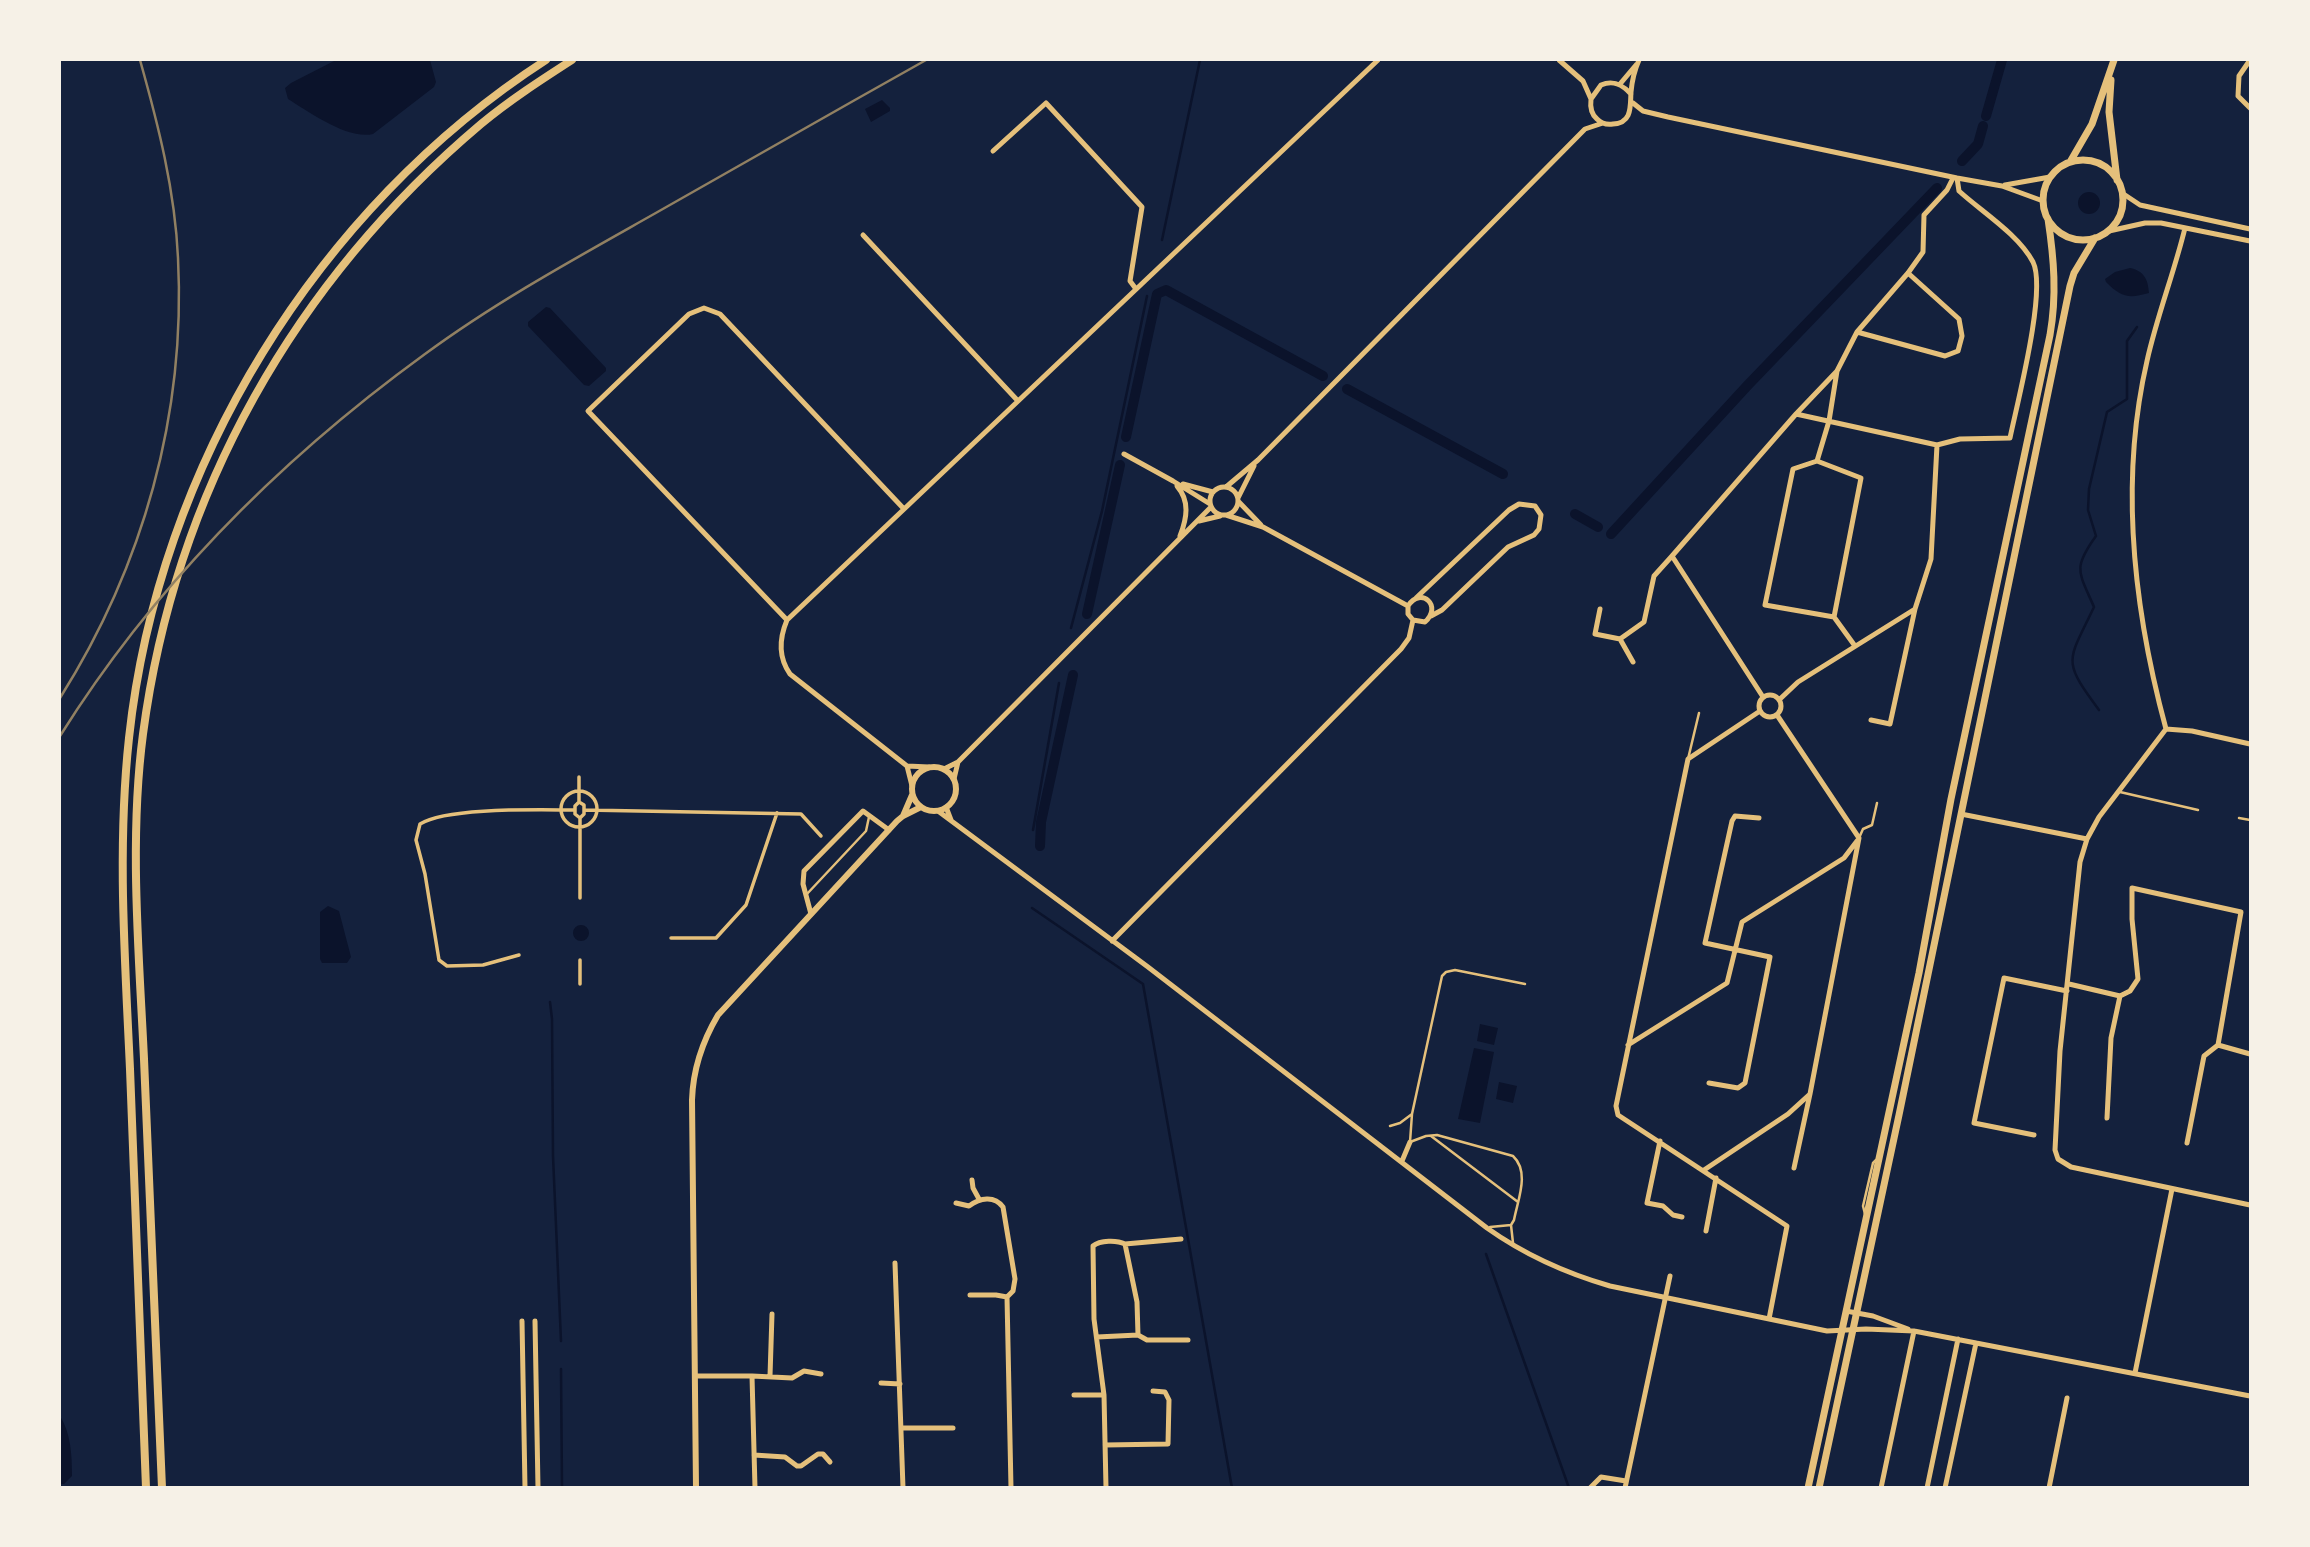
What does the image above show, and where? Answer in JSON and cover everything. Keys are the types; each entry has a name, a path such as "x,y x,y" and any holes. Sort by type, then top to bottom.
{"highway":[{"path":"146,1488 123,869 125,785 136,689 152,615 199,474 239,393 308,286 347,236 389,190 473,113 546,60"},
{"path":"162,1488 138,884 139,786 150,691 166,616 191,536 213,480 251,400 320,293 398,202 484,122 572,60"}],"main road":[{"path":"2070,162 2092,124 2114,60"},
{"path":"2048,219 2057,231 2079,240 2095,238 2109,230 2120,213 2122,193 2117,180 2109,112 2111,72"},
{"path":"1808,1488 1919,973 1951,800 2050,335 2056,291 2048,219 2043,201 2044,189 2050,177 2070,162 2092,161 2110,171 2117,180"},
{"path":"1819,1488 2070,286 2074,273 2095,238"}],"street":[{"path":"1213,492 1210,506 1196,522 958,762 944,769 907,766 790,674 783,661 780,649 787,621 1378,60"},
{"path":"1559,60 1583,81 1591,99 1587,128"},
{"path":"2250,60 2239,76 2238,96 2250,108"},
{"path":"1620,84 1638,62"},
{"path":"1628,116 1633,103 1631,93 1638,62"},
{"path":"1583,81 1601,85 1620,84 1631,93"},
{"path":"1591,99 1601,85"},
{"path":"993,151 1046,103 1142,207 1130,281 1136,289"},
{"path":"1633,103 1643,110 2002,186 2043,201"},
{"path":"1591,110 1597,120 1603,123"},
{"path":"1173,481 1213,492 1226,487 1258,460 1587,128 1603,123 1616,124 1643,110"},
{"path":"2002,186 2050,177"},
{"path":"1600,609 1595,634 1620,639 1644,622 1654,576 1837,371 1857,332 1923,252 1924,215 1955,178"},
{"path":"1796,414 1937,445 1960,439 2010,438 2033,322 2036,298 2035,268 2027,254 2003,227 1959,191 1955,178"},
{"path":"2122,193 2140,205 2250,229"},
{"path":"2109,230 2145,223 2161,223 2250,241"},
{"path":"2185,228 2147,361 2134,449 2133,538 2140,609 2166,729 2099,817 2087,839 2080,862 2060,1051 2055,1150 2059,1159 2071,1167 2250,1205"},
{"path":"863,235 1018,401"},
{"path":"1857,332 1945,356 1958,351 1962,336 1959,319 1908,273"},
{"path":"787,621 588,411 689,314 704,308 720,314 904,509"},
{"path":"1817,461 1829,421 1837,371"},
{"path":"1871,720 1890,724 1915,609 1931,559 1937,445"},
{"path":"1124,454 1173,481 1224,515 1263,527 1408,606"},
{"path":"1196,522 1233,512 1258,460"},
{"path":"1834,617 1861,478 1817,461 1793,469 1765,605 1834,617 1855,646"},
{"path":"1173,481 1181,490 1186,508 1185,522 1179,539"},
{"path":"1226,487 1234,491 1238,500 1263,527"},
{"path":"1112,941 1401,649 1409,638 1413,621 1408,614 1408,606 1509,510 1519,504 1535,506 1541,515 1539,529 1534,535 1508,547 1442,610 1425,622 1413,621"},
{"path":"1672,556 1763,697"},
{"path":"1416,598 1424,598 1431,604 1431,616"},
{"path":"1780,699 1798,682 1915,609"},
{"path":"1620,639 1633,663"},
{"path":"1760,711 1763,697 1770,694 1780,699"},
{"path":"1760,711 1770,717 1777,715 1781,709 1780,699"},
{"path":"1760,711 1688,759 1616,1110 1618,1115 1787,1226 1769,1319"},
{"path":"1777,715 1859,838 1794,1168"},
{"path":"2166,729 2192,731 2250,744"},
{"path":"938,811 954,800 954,779 958,762"},
{"path":"903,816 912,795 907,766"},
{"path":"912,786 917,774 929,767"},
{"path":"944,769 954,779"},
{"path":"579,777 579,802 574,810 580,818"},
{"path":"579,791 591,795 597,810 592,823 580,828 564,820 561,810 568,794 579,791"},
{"path":"912,795 921,807 938,811 951,820 1487,1228 1514,1247 1544,1262 1584,1278 1665,1298 1827,1331 1914,1331 2250,1396"},
{"path":"579,802 584,805 585,810 580,818 580,898"},
{"path":"696,1488 692,1100 697,1063 705,1037 718,1015 889,830 903,816 921,807"},
{"path":"946,807 951,820"},
{"path":"519,955 483,965 447,965 439,960 425,874 416,839 420,824 439,815 574,810"},
{"path":"585,810 802,814 821,836"},
{"path":"811,914 803,884 804,871 866,812 889,830"},
{"path":"671,939 716,938 746,905 777,813"},
{"path":"1961,814 2087,839"},
{"path":"1709,1083 1738,1088 1745,1083 1770,957 1705,943 1732,821 1735,816 1741,815 1759,818"},
{"path":"1628,1045 1727,982 1742,922 1844,858 1859,838"},
{"path":"2069,984 2120,996 2130,991 2138,979 2132,888 2250,914"},
{"path":"2187,1143 2204,1056 2218,1045 2241,912"},
{"path":"580,960 580,984"},
{"path":"2034,1135 1974,1123 2004,978 2067,992"},
{"path":"2107,1118 2111,1038 2120,996"},
{"path":"2218,1045 2250,1054"},
{"path":"1704,1170 1788,1114 1810,1094"},
{"path":"1660,1141 1647,1203 1664,1206 1673,1215 1682,1217"},
{"path":"1402,1161 1410,1142"},
{"path":"1706,1231 1716,1178"},
{"path":"972,1180 979,1199"},
{"path":"2136,1373 2172,1189"},
{"path":"957,1203 969,1206 979,1199 993,1199 1003,1207 1015,1279 1013,1291 1007,1297 1011,1488"},
{"path":"1106,1488 1104,1395 1094,1319 1093,1246 1100,1242 1125,1244 1181,1239"},
{"path":"1125,1244 1137,1302 1138,1335"},
{"path":"895,1263 903,1488"},
{"path":"1590,1488 1596,1479 1601,1477 1625,1484 1670,1276"},
{"path":"970,1295 996,1294 1007,1297"},
{"path":"1846,1311 1878,1318 1914,1331"},
{"path":"771,1376 772,1314"},
{"path":"522,1321 525,1488"},
{"path":"535,1321 538,1488"},
{"path":"1881,1488 1914,1331"},
{"path":"1097,1337 1138,1335 1147,1340 1188,1340"},
{"path":"1927,1488 1958,1339"},
{"path":"1945,1488 1976,1343"},
{"path":"695,1376 792,1378 804,1371 821,1374"},
{"path":"752,1376 755,1488"},
{"path":"881,1383 900,1384"},
{"path":"1105,1445 1168,1444 1169,1400 1165,1392 1153,1391"},
{"path":"1074,1395 1104,1395"},
{"path":"2049,1488 2067,1398"},
{"path":"902,1428 953,1428"},
{"path":"754,1455 778,1455 797,1466 823,1454 830,1462"}],"lane":[{"path":"1688,759 1699,713"},
{"path":"2120,792 2198,810"},
{"path":"1859,838 1863,829 1872,825 1877,803"},
{"path":"806,895 866,831 869,825 866,812"},
{"path":"2239,818 2250,820"},
{"path":"1514,1247 1511,1225 1523,1176 1521,1163 1513,1156 1453,1138 1431,1135 1410,1142 1412,1114 1442,976 1455,970 1525,984"},
{"path":"1390,1126 1412,1114"},
{"path":"1431,1135 1518,1202"},
{"path":"1487,1228 1511,1225"}],"water":[{"path":"336,60 430,60 436,82 434,87 373,134 352,133 329,124 288,99 285,88"},
{"path":"882,100 890,111 871,122 865,109"},
{"path":"2089,192 2097,195 2100,203 2097,211 2089,214 2081,211 2078,203 2081,195"},
{"path":"2130,268 2144,276 2149,293 2125,295 2106,282 2105,279 2115,272"},
{"path":"546,307 550,308 606,368 589,386 584,385 528,326 528,322"},
{"path":"328,906 339,911 351,957 347,963 322,963 320,959 320,912"},
{"path":"578,925 584,925 589,933 587,939 578,941 573,936 573,930"},
{"path":"1480,1024 1498,1028 1494,1045 1477,1041"},
{"path":"1474,1048 1494,1052 1480,1123 1458,1119"},
{"path":"1499,1082 1517,1086 1513,1103 1496,1099"},
{"path":"60,1416 69,1437 72,1461 72,1476 64,1484 60,1484"}],"waterway":[{"path":"1162,240 1200,60"},
{"path":"1986,116 2002,60"},
{"path":"1962,161 1978,144 1983,126"},
{"path":"1611,534 1747,386 1937,188"},
{"path":"1126,437 1157,294 1166,290 1323,376"},
{"path":"1071,628 1102,511 1147,296"},
{"path":"2099,710 2074,670 2074,650 2094,607 2080,571 2083,556 2096,536 2088,510 2089,489 2107,412 2127,399 2127,341 2137,327"},
{"path":"1347,389 1503,474"},
{"path":"1087,614 1120,465"},
{"path":"1575,514 1598,527"},
{"path":"1040,846 1041,822 1073,675"},
{"path":"1033,830 1059,683"},
{"path":"1032,908 1143,984 1232,1488"},
{"path":"550,1002 561,1341"},
{"path":"1486,1254 1569,1488"},
{"path":"561,1369 562,1488"}],"railway":[{"path":"60,698 115,596 136,542 153,487 175,374 179,317 176,233 165,158 140,60"},
{"path":"60,736 97,681 179,577 271,481 372,394 452,335 537,281 926,60"}]}
